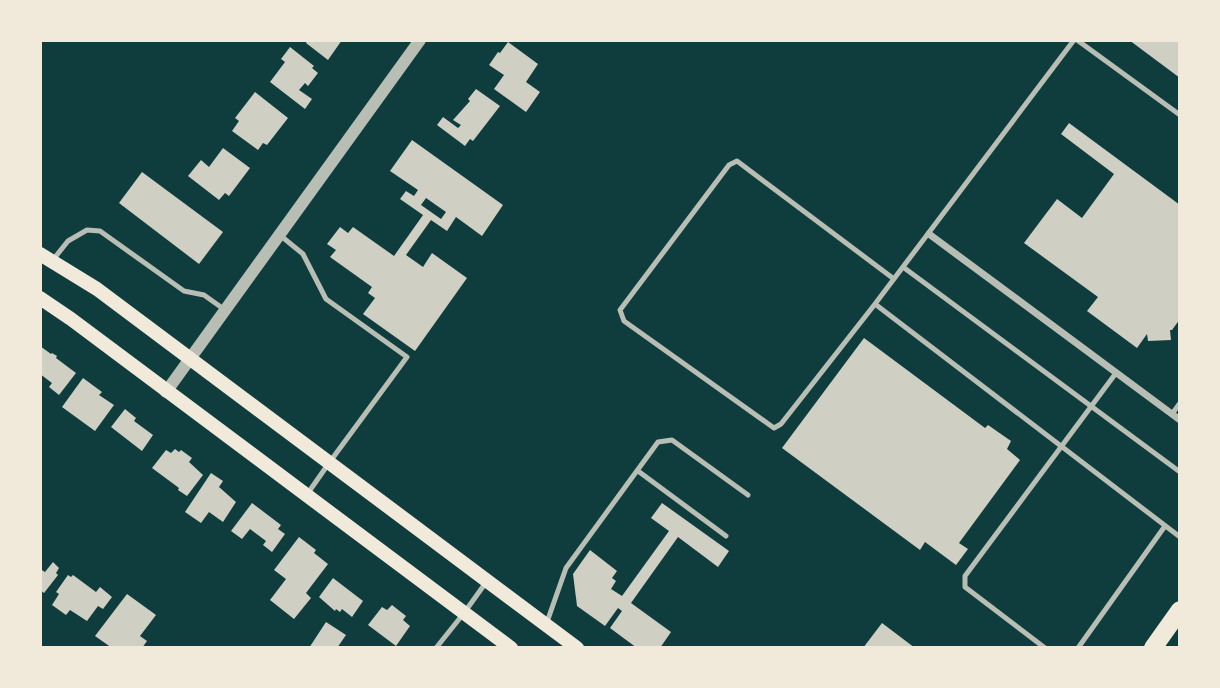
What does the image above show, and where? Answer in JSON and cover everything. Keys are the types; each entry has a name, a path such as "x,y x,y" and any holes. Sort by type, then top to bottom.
{"main road":[{"path":"46,257 97,289 577,648"},
{"path":"40,298 71,318 166,392 511,648"},
{"path":"1153,648 1180,610"}],"street":[{"path":"166,392 420,40"},
{"path":"929,234 1180,420"}],"lane":[{"path":"894,279 737,161 729,165 620,310 624,321 774,428 781,424 875,304 1076,40 1180,115"},
{"path":"46,257 87,230 100,231 184,291 204,295 225,310"},
{"path":"279,234 303,254 326,299 407,357 307,496"},
{"path":"903,267 1180,472"},
{"path":"875,304 1180,537"},
{"path":"1045,648 965,587 965,576 1116,373"},
{"path":"1172,414 1180,403"},
{"path":"546,625 566,568 658,442 672,440 748,495"},
{"path":"638,471 726,536"},
{"path":"1077,648 1166,526"},
{"path":"436,648 487,581"}],"building":[{"path":"307,40 342,40 328,60 306,43"},
{"path":"1129,40 1180,40 1180,78"},
{"path":"508,42 538,64 526,82 540,92 526,112 494,89 504,75 489,65"},
{"path":"290,47 314,66 312,68 318,73 308,86 305,83 299,90 312,99 305,109 270,82 285,62 281,59"},
{"path":"476,89 500,106 473,141 470,139 465,146 437,125 443,117 458,128 461,125 453,120 470,101 468,99"},
{"path":"255,92 288,118 267,145 263,143 258,150 232,131 239,121 235,118"},
{"path":"1069,123 1180,205 1180,319 1170,330 1171,340 1148,341 1147,334 1137,348 1087,311 1098,297 1024,243 1057,199 1082,218 1114,174 1061,134"},
{"path":"412,140 503,205 482,236 456,217 447,231 431,220 406,255 423,267 432,253 467,278 415,351 363,314 375,298 368,293 372,287 330,257 336,250 327,244 340,227 348,233 353,227 394,256 423,215 400,199 406,191 414,196 418,190 390,171","holes":["426,198 446,212 441,219 421,205"]},
{"path":"223,148 250,168 229,196 225,193 219,200 188,176 201,160 209,167"},
{"path":"142,172 223,232 199,264 119,203"},
{"path":"864,338 985,428 988,425 1011,441 1007,449 1020,460 959,543 968,549 956,565 925,542 920,550 782,448"},
{"path":"40,346 57,356 56,358 76,373 59,395 49,387 52,383 40,374"},
{"path":"83,378 102,392 99,395 114,405 95,431 62,407"},
{"path":"125,409 136,418 134,421 153,435 142,451 111,427"},
{"path":"175,449 192,458 189,462 203,475 187,496 152,468 166,450 171,453"},
{"path":"211,473 223,481 219,487 236,502 223,522 209,512 201,523 185,512"},
{"path":"252,503 281,525 278,529 285,534 272,552 263,545 266,541 250,529 242,539 231,531"},
{"path":"662,503 729,551 718,567 678,537 631,603 671,632 660,648 637,648 610,628 622,611 618,608 605,626 577,606 573,574 590,550 617,571 612,578 616,581 611,589 622,596 669,531 651,518"},
{"path":"299,537 328,564 306,593 311,598 294,619 270,600 286,579 274,570"},
{"path":"53,562 59,568 56,573 58,575 44,593 40,590 40,569 45,572"},
{"path":"68,575 73,575 96,592 100,587 112,597 103,609 98,606 87,621 70,610 66,615 52,605 59,594 56,592"},
{"path":"333,578 363,601 352,617 342,609 340,612 336,609 335,611 319,597"},
{"path":"127,594 156,615 140,636 147,641 142,648 112,648 95,636"},
{"path":"392,605 406,616 403,620 410,626 396,646 368,625 382,607 387,610"},
{"path":"326,622 346,635 337,648 309,648"},
{"path":"882,623 915,648 863,648"}]}
